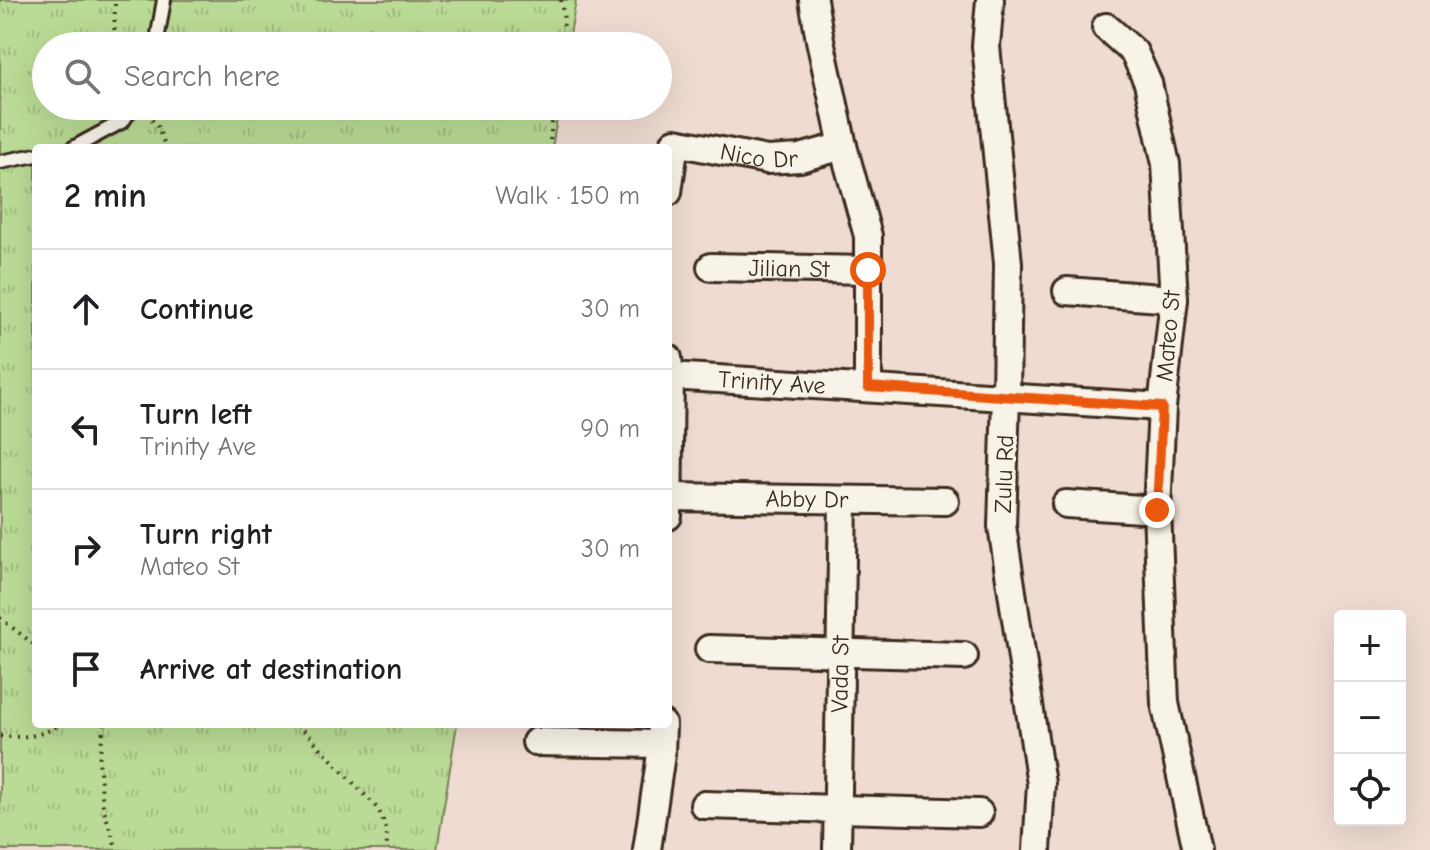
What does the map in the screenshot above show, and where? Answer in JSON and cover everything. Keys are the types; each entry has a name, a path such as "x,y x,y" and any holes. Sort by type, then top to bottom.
{"street":[{"path":"813,0 843,146 868,236 868,387"},
{"name":"Zulu Rd","path":"990,0 986,46 1008,263 1002,526 1041,784 1037,850"},
{"name":"Mateo St","path":"1106,27 1134,52 1148,83 1166,164 1174,299 1162,407 1157,510 1165,703 1197,850"},
{"name":"Nico Dr","path":"672,163 675,142 767,160 800,158 843,146"},
{"name":"Jilian St","path":"711,267 868,270"},
{"path":"1067,291 1174,299"},
{"name":"Trinity Ave","path":"672,367 868,387 1162,407"},
{"name":"Abby Dr","path":"672,497 945,501"},
{"name":"Vada St","path":"837,850 843,500"},
{"path":"1066,504 1157,510"},
{"path":"709,649 964,656"},
{"path":"536,742 661,734 647,850"},
{"path":"704,805 979,813"}],"lane":[{"path":"158,32 164,0"},
{"path":"80,144 124,120"},
{"path":"0,162 32,156"}],"path":[{"path":"114,32 115,0"},
{"path":"561,0 563,32"},
{"path":"151,120 157,125 164,144"},
{"path":"549,144 552,120"},
{"path":"0,618 32,643"},
{"path":"0,736 24,738 46,734 55,728"},
{"path":"102,728 99,760 103,807 117,850"},
{"path":"302,728 378,809 385,824 386,850"}],"green space":[{"path":"0,0 576,0 570,32 32,32 32,120 557,120 553,144 32,144 32,728 456,728 437,850 0,850"}],"route":[{"path":"868,270 868,387 1162,407 1157,510"}]}
